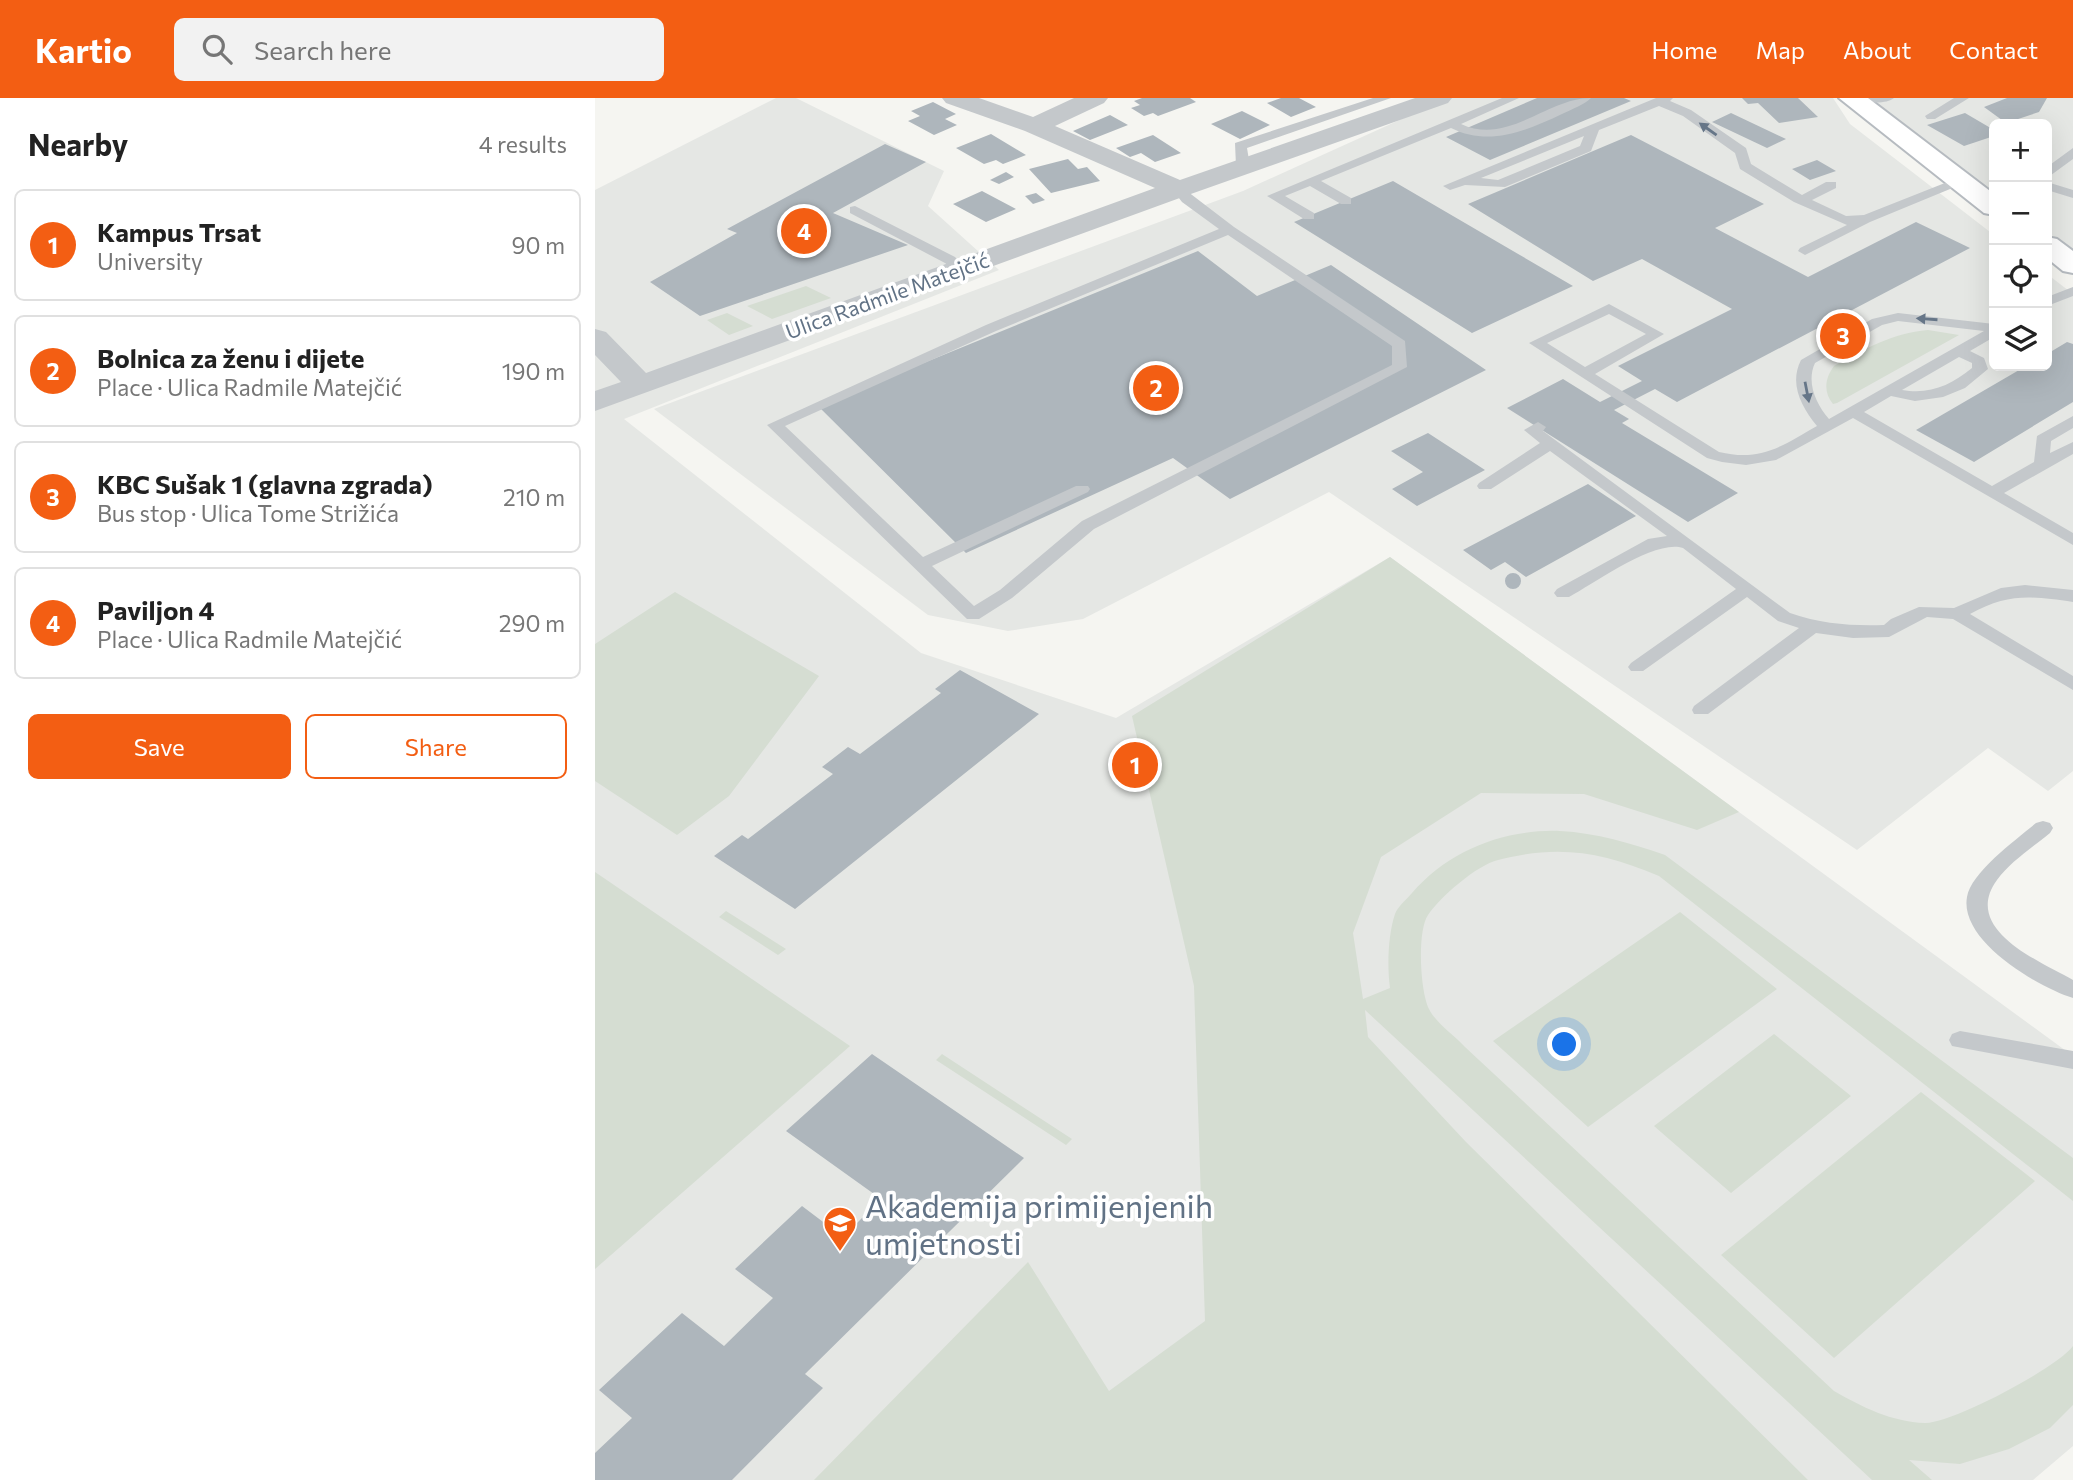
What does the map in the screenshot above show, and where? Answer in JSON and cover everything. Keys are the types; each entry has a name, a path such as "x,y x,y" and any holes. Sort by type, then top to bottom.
{"main road":[{"path":"1852,98 1961,182 1989,200"},
{"path":"2052,250 2073,265"}],"street":[{"path":"955,98 1034,126 1179,189"},
{"path":"1034,126 1095,98"},
{"name":"Ulica Radmile Matejčić","path":"595,402 1179,189 1439,98"},
{"path":"595,338 641,385"}],"lane":[{"path":"1243,166 1240,146 1385,98"},
{"path":"1309,216 1274,196 1513,98"},
{"path":"1450,123 1472,135 1506,133 1585,98"},
{"path":"1865,98 1888,98"},
{"path":"1931,116 1963,98"},
{"path":"1456,183 1500,184 1586,148 1593,129 1664,100 1741,151 1745,166 1802,200 1843,220 1867,219"},
{"path":"2052,170 2073,152"},
{"path":"1311,181 1346,201"},
{"path":"1805,251 1867,219 1961,182"},
{"path":"1802,200 1831,185"},
{"path":"2052,188 2073,194"},
{"path":"1179,189 1187,199 1229,230 1400,344 1399,367 1088,526 1006,594 973,615 775,425 991,328 1229,230"},
{"path":"855,210 950,260 959,269"},
{"path":"2052,300 2073,291"},
{"path":"1585,373 1657,334 1609,308 1536,343 1713,455 1736,461 1755,462 1766,459 1827,427 1989,333"},
{"path":"1827,427 1809,405 1803,372 1809,360 1877,321 1898,317 1949,321 1989,329"},
{"path":"1890,391 1909,398 1928,398 1973,375 1980,369 1979,361 1960,352"},
{"path":"1853,412 2073,540"},
{"path":"2042,464 2043,439 2073,421"},
{"path":"1538,427 1532,430 1549,444 1689,544 1784,617 1813,627 1853,632 1889,631 1897,623 1925,611 1957,614 2073,684"},
{"path":"1485,486 1549,444"},
{"path":"1992,493 2073,447"},
{"path":"920,565 1081,489"},
{"path":"1563,593 1654,543 1676,540 1689,544"},
{"path":"1637,667 1747,589"},
{"path":"1957,614 1987,596 2004,591 2025,590 2073,596"},
{"path":"1701,710 1813,627"},
{"path":"2043,828 1991,873 1977,897 1982,927 2006,952 2073,990"},
{"path":"1960,1040 2073,1060"}],"shaded area":[{"path":"776,98 796,98 944,171 928,206 999,270 624,419 921,653 1116,718 1390,557 2073,1056 2073,1446 2033,1480 595,1480 595,190"},
{"path":"1448,98 1833,98 1850,124 1989,231 1989,371 2052,371 2052,278 2073,294 2073,771 2048,791 1988,748 1857,850 1329,492 1083,619 1008,631 928,615 654,409 1243,191"},
{"path":"1868,98 2073,98 2073,250 2052,235 2052,119 1989,119 1989,190 1884,116"},
{"path":"806,286 831,298 772,319 747,306"},
{"path":"727,313 753,326 729,335 707,320"},
{"path":"1928,330 1959,335 1833,404 1826,385 1834,366 1891,338"},
{"path":"1390,557 1739,812 1697,830 1584,794 1481,793 1381,857 1353,933 1363,999 1390,988 1388,960 1393,922 1398,908 1427,878 1460,854 1498,838 1539,831 1560,831 1613,839 1665,855 2073,1158 2073,1201 1659,876 1618,861 1580,853 1541,852 1520,855 1489,863 1450,891 1428,915 1422,934 1423,989 1432,1014 1834,1391 1889,1417 1925,1423 1938,1421 2003,1393 2047,1367 2073,1346 2073,1405 2050,1428 2009,1449 1960,1464 1909,1460 1932,1480 1872,1480 1365,1010 1368,1037 1466,1142 1808,1480 814,1480 1028,1262 1109,1391 1205,1321 1194,986 1132,716"},
{"path":"675,592 819,676 729,796 677,835 595,781 595,644"},
{"path":"595,872 850,1046 595,1269"},
{"path":"726,911 786,949 778,955 719,917"},
{"path":"1680,912 1777,989 1588,1127 1493,1041"},
{"path":"1774,1034 1851,1096 1731,1193 1654,1126"},
{"path":"942,1054 1072,1139 1066,1145 936,1060"},
{"path":"1921,1092 2035,1181 1834,1358 1721,1255"}],"building":[{"path":"1142,98 1190,98 1196,102 1158,116 1153,113 1144,116 1131,108 1140,105 1134,101"},
{"path":"1281,98 1299,98 1316,107 1291,117 1267,103"},
{"path":"1537,98 1624,98 1631,101 1490,160 1446,137"},
{"path":"1742,98 1798,98 1818,117 1779,123 1758,103 1748,104"},
{"path":"2007,98 2047,98 2039,112 2018,119 2000,119 1984,107"},
{"path":"933,102 956,114 945,119 957,125 934,135 908,121 920,116 911,111"},
{"path":"1242,111 1270,125 1240,139 1211,124"},
{"path":"1731,113 1786,139 1767,148 1712,122"},
{"path":"1965,113 1989,127 1989,138 1964,146 1927,125"},
{"path":"1110,115 1128,125 1090,140 1073,131"},
{"path":"991,134 1026,155 1003,164 996,160 984,164 956,148"},
{"path":"1153,135 1181,153 1155,162 1141,153 1130,157 1116,148"},
{"path":"1631,135 1764,204 1715,228 1808,277 1916,222 1970,248 1677,402 1655,389 1614,410 1629,419 1622,423 1738,493 1688,522 1507,408 1563,379 1600,402 1642,381 1618,366 1732,309 1642,259 1593,281 1468,204"},
{"path":"885,144 926,162 833,213 908,245 700,316 650,282 737,233 727,229"},
{"path":"1068,159 1078,169 1087,167 1100,181 1051,193 1029,169"},
{"path":"1817,160 1836,171 1810,180 1792,169"},
{"path":"1006,172 1014,177 999,184 990,180"},
{"path":"1393,181 1573,286 1472,333 1294,222"},
{"path":"982,191 1016,209 986,222 953,204"},
{"path":"1036,193 1045,200 1033,204 1025,196"},
{"path":"1198,251 1257,296 1331,265 1486,370 1230,499 1173,458 966,553 818,406"},
{"path":"2067,342 2073,344 2073,402 1974,462 1916,430 2017,371 2052,371 2052,351"},
{"path":"1428,433 1485,470 1417,506 1392,489 1423,472 1391,451"},
{"path":"1588,484 1636,516 1526,577 1505,562 1491,570 1463,550"},
{"path":"1513,573 1521,581 1513,589 1505,581"},
{"path":"960,670 1039,714 795,909 714,856 742,835 748,839 833,774 822,767 848,747 860,754 941,693 935,689"},
{"name":"Akademija primijenjenih umjetnosti","path":"872,1054 1024,1158 805,1374 823,1388 732,1480 595,1480 595,1453 632,1418 599,1390 682,1313 724,1346 773,1298 735,1269 802,1206 843,1237 881,1199 786,1131"}],"place":[{"name":"Paviljon 4","path":"804,231"},
{"name":"KBC Sušak 1 (glavna zgrada)","path":"1843,336"},
{"name":"Bolnica za ženu i dijete","path":"1156,388"},
{"name":"Kampus Trsat","path":"1135,765"},
{"name":"Akademija primijenjenih umjetnosti","path":"840,1253"}]}
